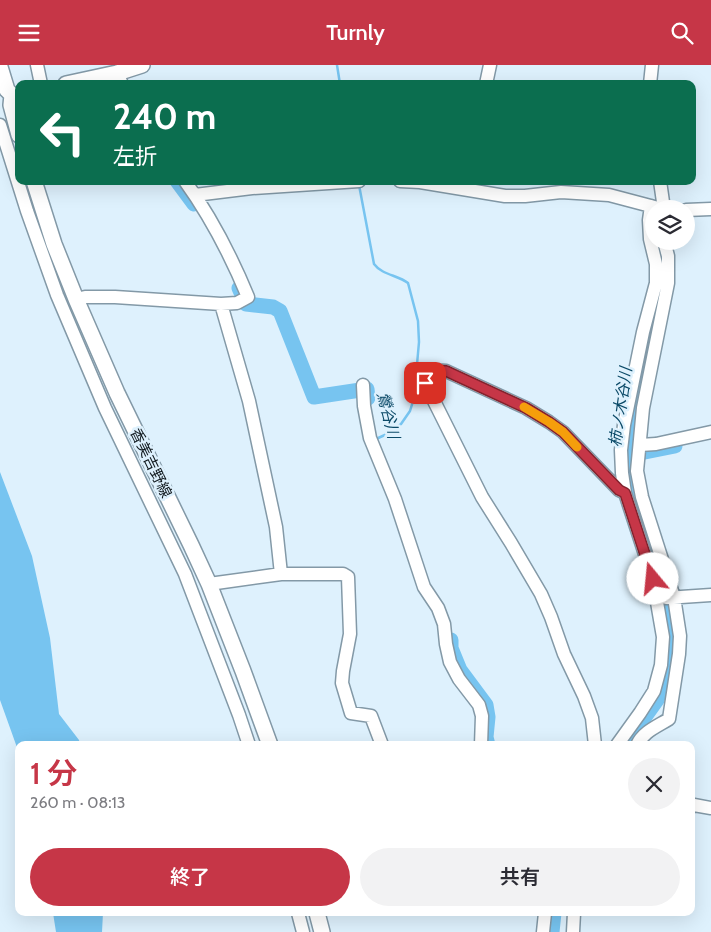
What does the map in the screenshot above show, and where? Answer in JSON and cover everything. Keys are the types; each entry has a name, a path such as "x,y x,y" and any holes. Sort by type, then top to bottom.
{"main road":[{"path":"119,79 142,65"},
{"path":"0,67 7,90 15,94 11,105 15,120"},
{"name":"香美吉野線","path":"35,185 54,244 76,299 117,393 209,584 269,741"}],"street":[{"path":"37,65 40,80"},
{"path":"487,80 490,65"},
{"path":"650,80 652,65"},
{"path":"0,125 15,173"},
{"path":"19,185 56,295 106,408 185,574 233,697 248,741"},
{"path":"76,299 85,297 115,297 221,304 237,303 248,297 221,239 188,185"},
{"path":"195,195 298,185"},
{"path":"466,185 505,196 561,192 609,195 645,205"},
{"path":"659,200 660,185"},
{"path":"695,210 711,209"},
{"path":"635,442 624,425 643,332 656,283 656,264 653,250"},
{"path":"620,741 654,691 661,665 665,598 642,497 635,442 668,283 666,250"},
{"path":"221,304 249,401 276,527 281,574"},
{"path":"595,741 592,718 564,654 541,594 482,497 425,383 431,373 446,371 526,408 563,432 619,490 625,493"},
{"path":"363,389 370,438 395,499 424,587 438,608 444,624 450,662 459,679 478,705 482,716 481,741"},
{"path":"639,741 645,734 669,719 680,635 665,598 650,570 625,493 622,473 622,450 635,442 656,444 711,432"},
{"path":"209,584 281,574 342,574 348,577 350,634 342,683 351,713 371,716 380,741"},
{"path":"665,598 711,595"},
{"path":"695,805 711,808"},
{"path":"299,916 303,932"},
{"path":"543,932 545,916"},
{"path":"573,932 574,916"}],"water":[{"path":"0,472 32,556 50,638 59,714 79,741 15,742 0,700"},
{"path":"53,916 103,916 102,932 56,932"}],"waterway":[{"path":"337,65 339,80"},
{"name":"鶯谷川","path":"180,185 194,204"},
{"path":"359,185 374,264 377,268 408,283 418,321 419,342 414,398 410,411 401,424 376,439"},
{"name":"柿ノ木谷川","path":"643,531 630,481 630,455 633,424 646,350 663,283 664,263 660,250"},
{"name":"鶯谷川","path":"239,288 246,304 273,307 280,311 314,397 367,389 368,398"},
{"path":"630,455 675,446"},
{"name":"柿ノ木谷川","path":"629,741 657,700 667,668 670,632 661,583 653,560"},
{"name":"鶯谷川","path":"451,640 451,648 460,670 486,705 488,717 487,741"},
{"name":"柿ノ木谷川","path":"552,932 554,916"}],"slow traffic":[{"path":"524,407 563,432 577,447"}],"route":[{"path":"425,383 431,373 446,371 526,408 563,432 619,490 625,493 653,579"}]}
